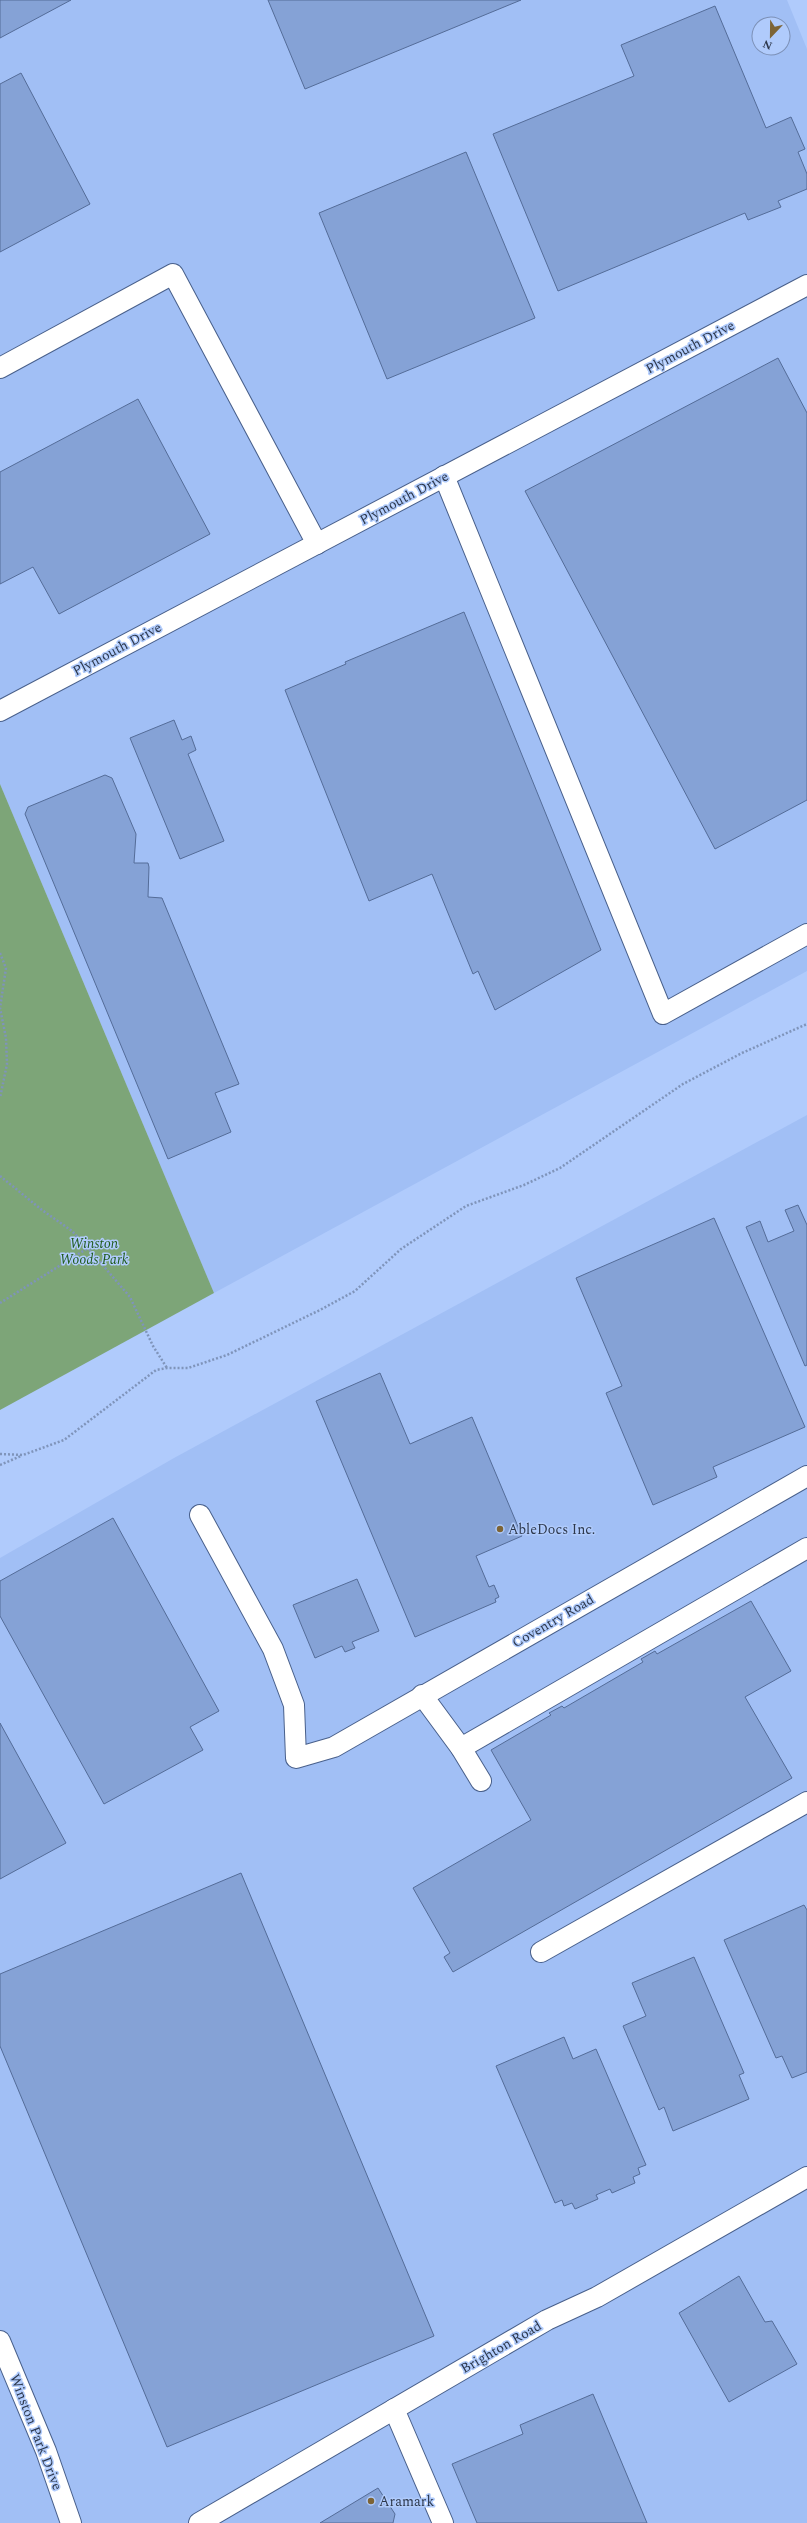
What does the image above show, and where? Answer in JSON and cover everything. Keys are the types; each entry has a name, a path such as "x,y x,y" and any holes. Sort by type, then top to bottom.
{"street":[{"path":"0,368 173,274 317,544"},
{"name":"Plymouth Drive","path":"0,711 807,285"},
{"path":"444,476 663,1014 807,934"},
{"name":"Coventry Road","path":"200,1515 273,1649 294,1705 296,1758 334,1747 422,1695 807,1477"},
{"path":"461,1748 807,1548"},
{"path":"422,1695 461,1748 481,1781"},
{"path":"541,1952 807,1802"},
{"name":"Brighton Road","path":"199,2523 547,2320 597,2297 807,2177"},
{"name":"Winston Park Drive","path":"0,2341 46,2451 71,2523"},
{"path":"394,2409 443,2523"}],"path":[{"path":"0,953 6,968 0,1008 6,1038 7,1064 0,1098"},
{"path":"0,1465 64,1440 156,1370 167,1368 188,1368 227,1355 355,1291 401,1249 466,1206 524,1185 560,1168 683,1084 742,1053 807,1024"},
{"path":"0,1176 42,1210 72,1230 130,1296 153,1346 167,1368"},
{"path":"0,1303 88,1248"},
{"path":"0,1454 23,1455"}],"shaded area":[{"path":"0,0 787,0 807,49 807,971 214,1293 0,784"},
{"path":"807,1115 807,2523 0,2523 0,1558 174,1458"}],"green space":[{"name":"Winston Woods Park","path":"0,784 214,1293 0,1410"}],"building":[{"path":"0,0 71,0 0,38"},
{"path":"268,0 521,0 305,89"},
{"path":"715,6 766,128 791,117 805,149 798,152 807,174 807,189 778,201 781,207 748,220 745,213 558,291 493,134 634,76 621,45"},
{"path":"21,73 90,204 0,252 0,84"},
{"path":"466,152 535,318 387,379 319,213"},
{"path":"778,358 807,413 807,800 715,849 525,491"},
{"path":"138,399 210,534 59,614 33,567 0,584 0,472"},
{"path":"464,612 601,950 495,1010 478,971 473,974 432,874 369,901 285,690 346,664 345,662"},
{"path":"174,720 182,740 191,736 196,750 188,754 224,841 180,859 130,738"},
{"path":"105,775 112,778 136,834 134,863 148,863 148,897 162,898 239,1084 215,1093 231,1132 168,1159 25,814 28,807"},
{"path":"798,1205 807,1225 807,1365 805,1366 746,1227 760,1221 768,1242 794,1231 785,1210"},
{"path":"714,1218 805,1427 713,1467 717,1477 653,1505 606,1393 622,1386 576,1278"},
{"path":"380,1373 410,1444 472,1417 522,1536 476,1556 489,1587 494,1585 499,1597 495,1599 496,1602 415,1637 316,1401"},
{"path":"113,1518 219,1711 190,1727 203,1750 104,1804 0,1616 0,1581"},
{"path":"357,1579 379,1631 352,1642 355,1648 345,1652 342,1646 315,1658 293,1605"},
{"path":"751,1601 791,1671 745,1697 792,1778 453,1972 444,1957 450,1953 413,1888 531,1820 491,1750 551,1715 549,1713 562,1706 564,1708 643,1662 641,1659 655,1651 657,1654"},
{"path":"0,1723 66,1843 0,1879"},
{"path":"241,1873 434,2336 167,2447 0,2046 0,1974"},
{"path":"804,1905 807,1910 807,2072 792,2078 782,2056 776,2058 724,1940"},
{"path":"694,1957 744,2073 739,2075 749,2099 673,2131 664,2107 659,2110 623,2026 646,2016 632,1983"},
{"path":"564,2037 573,2059 596,2049 646,2165 638,2168 640,2174 633,2177 635,2183 612,2193 610,2189 596,2195 598,2199 575,2209 572,2203 564,2206 562,2200 555,2203 496,2066"},
{"path":"739,2276 765,2322 772,2321 797,2364 729,2402 679,2313"},
{"path":"593,2394 647,2523 477,2523 452,2464 523,2434 520,2425"},
{"name":"Aramark","path":"378,2488 395,2514 393,2523 320,2523"}],"place":[{"name":"AbleDocs Inc.","path":"500,1529"},
{"name":"Aramark","path":"371,2501"}]}
